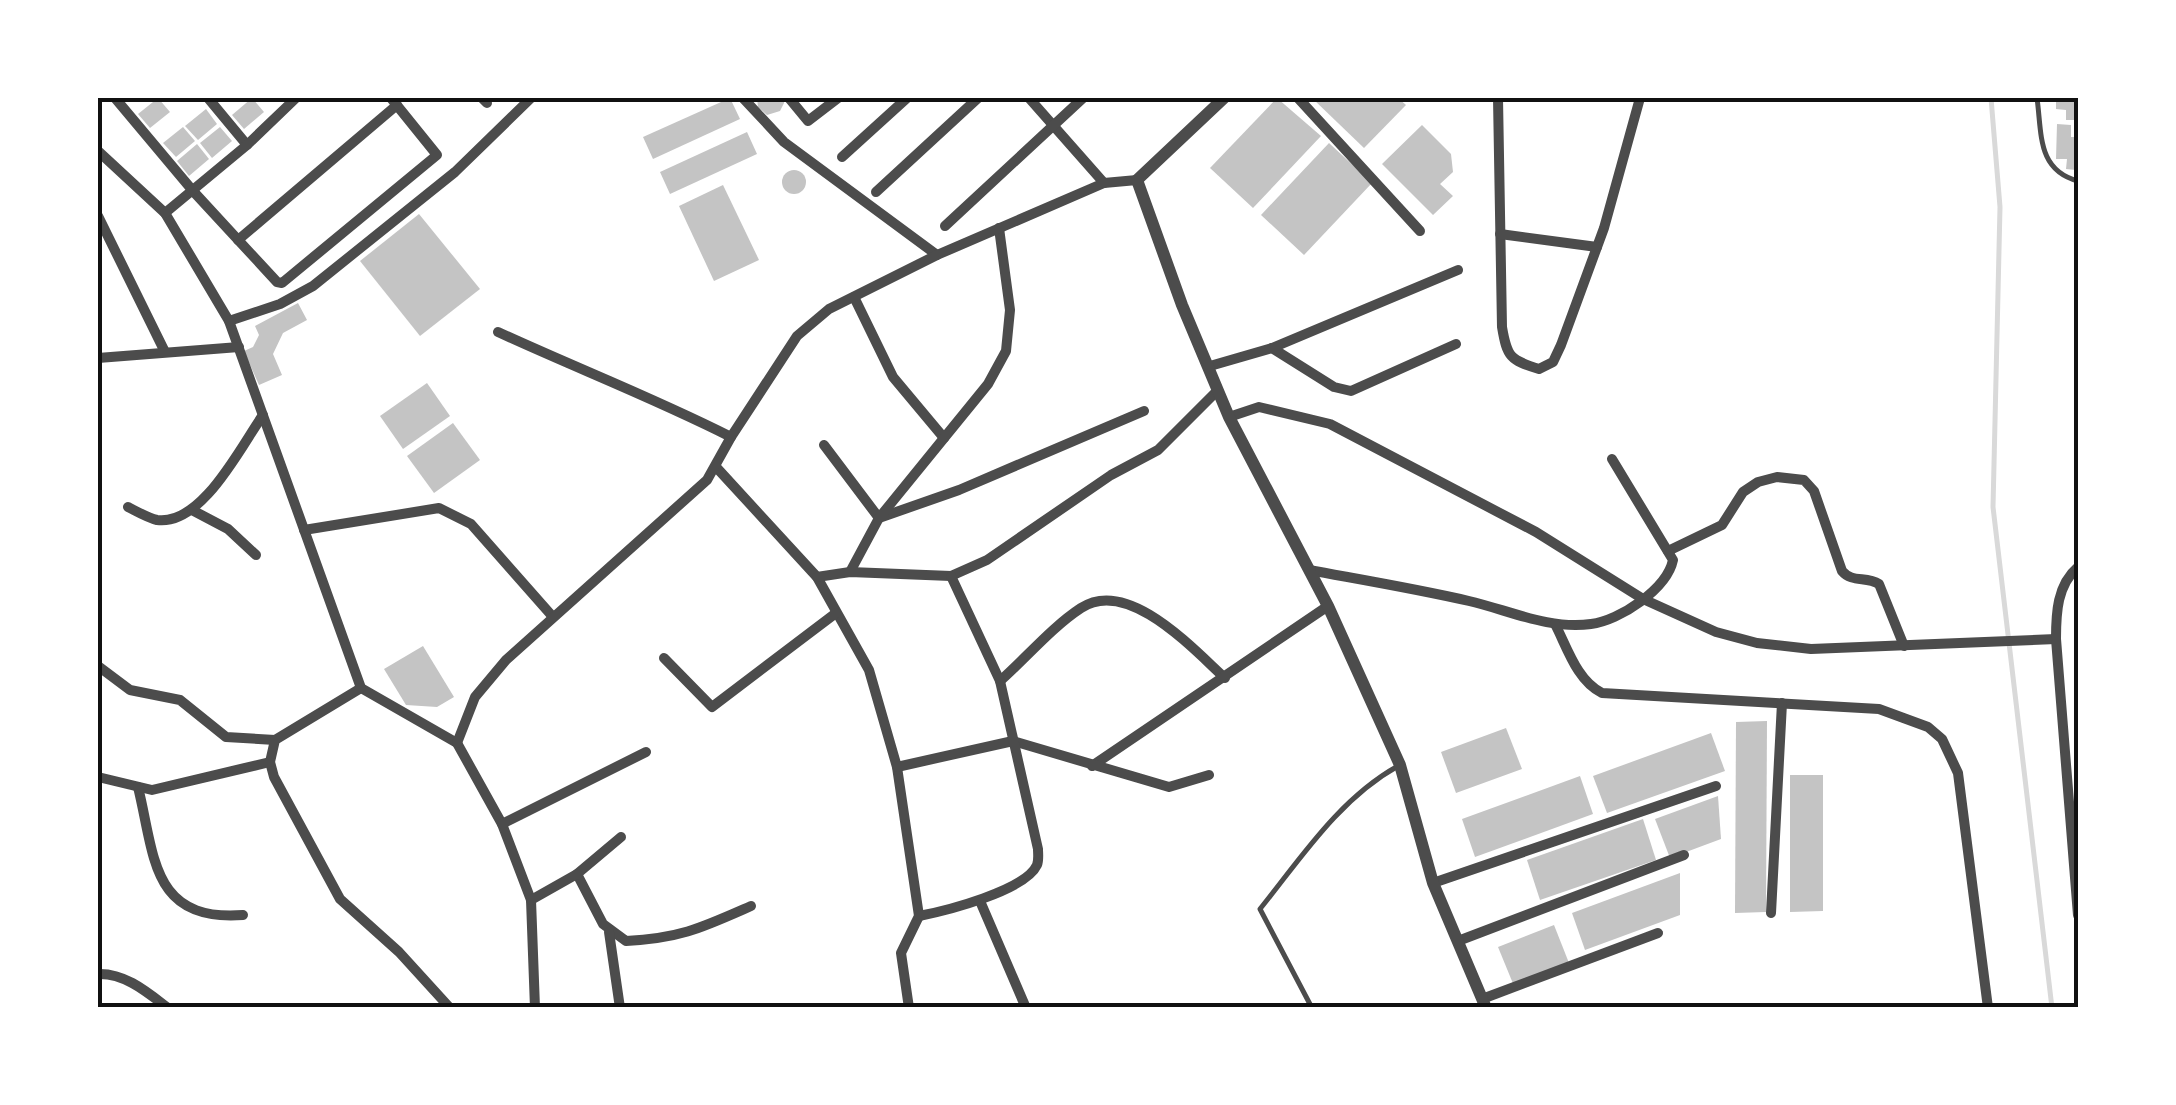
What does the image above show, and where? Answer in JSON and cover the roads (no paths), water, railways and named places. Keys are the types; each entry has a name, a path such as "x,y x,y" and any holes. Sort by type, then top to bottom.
{"street":[{"path":"115,98 192,191 277,282 282,283 434,159 436,150 394,101 238,240"},
{"path":"208,98 247,145"},
{"path":"165,213 296,98"},
{"path":"229,321 280,304 313,286 454,172 532,98"},
{"path":"745,98 784,142 936,255"},
{"path":"789,98 808,122 838,98"},
{"path":"842,157 907,98"},
{"path":"876,192 978,98"},
{"path":"1029,98 1104,183"},
{"path":"945,226 1083,98"},
{"path":"1298,98 1420,230"},
{"path":"1498,98 1502,327 1506,351 1516,362 1539,369 1553,362 1597,247 1640,98"},
{"path":"457,744 475,697 506,660 707,480 730,436 797,336 829,309 936,255 1104,183 1137,180 1221,99"},
{"path":"98,150 165,213 229,321 361,688 457,744 502,824 531,900 535,1008"},
{"path":"1137,180 1218,390 1328,606 1400,765 1434,883 1484,1004 1658,932"},
{"path":"98,216 166,352"},
{"path":"850,572 879,518 988,384 1006,352 1010,310 999,228"},
{"path":"1500,234 1597,247"},
{"path":"1210,366 1272,348 1458,270"},
{"path":"854,297 893,377 944,438"},
{"path":"498,332 583,371 655,398 730,436"},
{"path":"1272,348 1334,387 1351,391 1456,344"},
{"path":"98,358 238,347"},
{"path":"817,577 850,572 950,576 986,560 1111,475 1158,450 1218,390"},
{"path":"1230,416 1259,407 1330,424 1536,532 1644,599 1716,632 1811,649 2056,639"},
{"path":"879,518 959,490 1144,412"},
{"path":"128,507 157,520 192,510 206,498 263,414"},
{"path":"824,446 879,518"},
{"path":"1309,570 1468,601 1555,624 1592,624 1622,615 1644,599 1671,570 1672,560 1612,459"},
{"path":"716,466 817,577 869,670 897,767 918,916 901,952 909,1008"},
{"path":"1668,551 1722,524 1743,492 1758,482 1777,477 1804,480 1814,491 1842,571 1850,578 1879,584 1904,646"},
{"path":"304,530 439,508 471,524 553,617"},
{"path":"192,510 228,529 256,556"},
{"path":"2078,567 2070,574 2056,606 2078,915"},
{"path":"918,916 980,901 1037,865 1038,848 1000,681 950,576"},
{"path":"1000,681 1083,606 1109,600 1141,608 1225,678"},
{"path":"1092,766 1328,606"},
{"path":"664,658 712,707 836,613"},
{"path":"1555,624 1584,679 1602,693 1879,709 1928,726 1942,739 1958,772 1988,1008"},
{"path":"98,666 130,690 180,700 226,737 274,740 361,688"},
{"path":"1771,912 1782,703"},
{"path":"274,740 270,762 274,777 340,900 399,952 450,1008"},
{"path":"897,767 1013,741 1169,787 1210,774"},
{"path":"502,824 646,752"},
{"path":"98,777 152,790 270,762"},
{"path":"138,786 165,888 192,910 213,918 243,916"},
{"path":"1434,883 1716,786"},
{"path":"531,900 577,874 621,837"},
{"path":"1458,941 1684,855"},
{"path":"577,874 610,932 620,1008"},
{"path":"980,901 1026,1008"},
{"path":"610,932 626,941 670,938 751,906"},
{"path":"98,974 112,973 127,980 168,1008"}],"lane":[{"path":"2037,98 2046,158 2058,176 2078,181"},
{"path":"1312,1008 1260,909 1339,810 1370,781 1400,765"}],"waterway":[{"path":"1991,98 2000,207 1993,507 2052,1008"}]}
